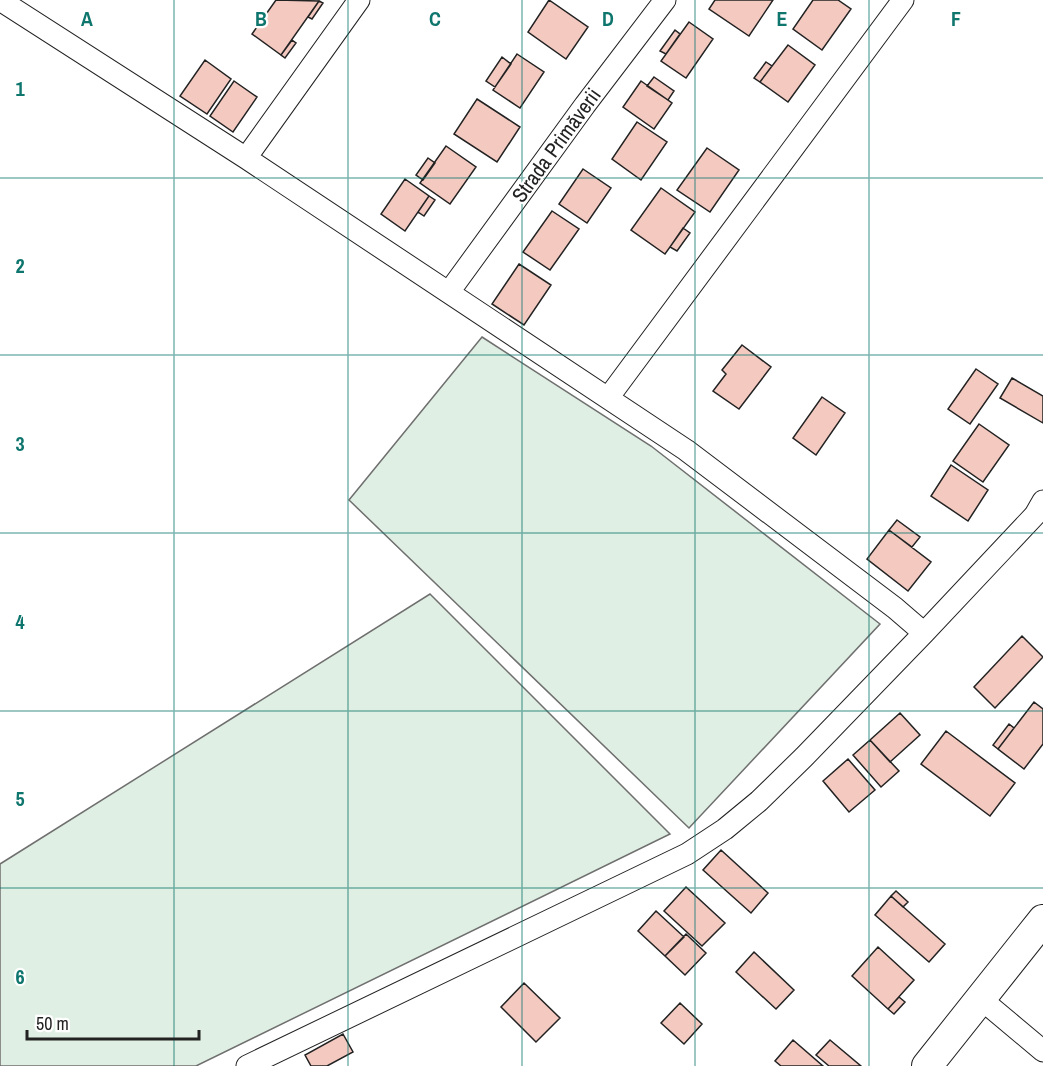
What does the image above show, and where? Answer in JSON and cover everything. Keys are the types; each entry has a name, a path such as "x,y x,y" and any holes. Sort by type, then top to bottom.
{"main road":[{"path":"927,1066 1043,920"}],"street":[{"path":"0,0 246,158 686,450 895,608 924,633"},
{"path":"246,158 359,0"},
{"name":"Strada Primăverii","path":"449,292 585,105 665,0"},
{"path":"608,398 903,0"},
{"path":"247,1066 687,854 725,830 804,757 1040,511"},
{"path":"981,999 1043,1051"}],"green space":[{"path":"482,337 651,446 880,624 689,828 349,500"},
{"path":"430,594 670,834 196,1066 0,1066 0,864"}],"building":[{"path":"276,0 319,1 281,55 252,34"},
{"path":"549,0 588,27 566,59 528,32"},
{"path":"715,0 773,0 749,36 709,9"},
{"path":"813,0 838,0 851,9 822,50 793,29"},
{"path":"319,1 323,3 312,19 308,17"},
{"path":"689,22 713,39 686,78 661,61"},
{"path":"675,30 680,34 666,54 660,51"},
{"path":"292,40 296,43 285,58 281,55"},
{"path":"788,45 815,65 788,102 760,82"},
{"path":"517,54 544,72 520,108 493,90"},
{"path":"502,57 511,64 495,87 486,81"},
{"path":"205,60 231,79 207,114 180,96"},
{"path":"766,62 772,66 760,82 754,78"},
{"path":"654,77 674,91 668,100 647,86"},
{"path":"234,81 257,97 233,132 210,116"},
{"path":"641,81 672,103 654,129 623,107"},
{"path":"477,99 520,127 497,162 454,134"},
{"path":"637,122 667,142 641,180 612,159"},
{"path":"446,146 476,167 450,204 420,183"},
{"path":"707,148 739,170 710,212 677,190"},
{"path":"428,158 435,163 423,180 416,175"},
{"path":"583,169 611,188 587,223 559,204"},
{"path":"405,179 429,196 405,231 381,214"},
{"path":"661,188 695,212 665,254 631,230"},
{"path":"429,196 435,200 424,216 418,212"},
{"path":"552,211 579,229 550,270 523,252"},
{"path":"683,228 690,233 677,251 670,247"},
{"path":"519,264 551,285 524,325 492,304"},
{"path":"742,345 771,367 739,409 713,391 726,374 722,370"},
{"path":"976,369 998,384 970,424 948,409"},
{"path":"1012,378 1043,396 1043,423 1000,398"},
{"path":"822,397 845,413 816,455 793,438"},
{"path":"979,424 1009,445 983,482 953,461"},
{"path":"951,465 988,490 968,521 931,496"},
{"path":"897,520 920,537 912,547 889,530"},
{"path":"889,530 931,562 908,591 867,559"},
{"path":"1022,636 1043,657 995,708 974,687"},
{"path":"1034,702 1043,709 1043,744 1024,769 998,749"},
{"path":"900,713 920,735 890,762 870,740"},
{"path":"1009,724 1014,728 998,749 993,745"},
{"path":"946,731 1015,783 990,816 921,764"},
{"path":"870,740 899,771 881,787 853,755"},
{"path":"848,759 875,790 849,812 823,781"},
{"path":"721,850 768,893 751,913 703,870"},
{"path":"686,887 725,923 702,946 664,911"},
{"path":"896,891 908,902 903,907 891,896"},
{"path":"891,896 945,944 929,962 875,915"},
{"path":"656,911 684,937 665,956 638,931"},
{"path":"686,934 706,953 685,975 665,956"},
{"path":"878,947 914,980 888,1009 852,976"},
{"path":"754,952 794,990 776,1009 736,972"},
{"path":"524,983 560,1018 536,1042 501,1007"},
{"path":"899,997 905,1002 894,1014 888,1009"},
{"path":"680,1003 702,1024 684,1044 661,1023"},
{"path":"343,1034 353,1052 327,1066 311,1066 305,1055"},
{"path":"793,1040 823,1066 781,1066 775,1061"},
{"path":"830,1040 861,1066 829,1066 816,1055"}]}
